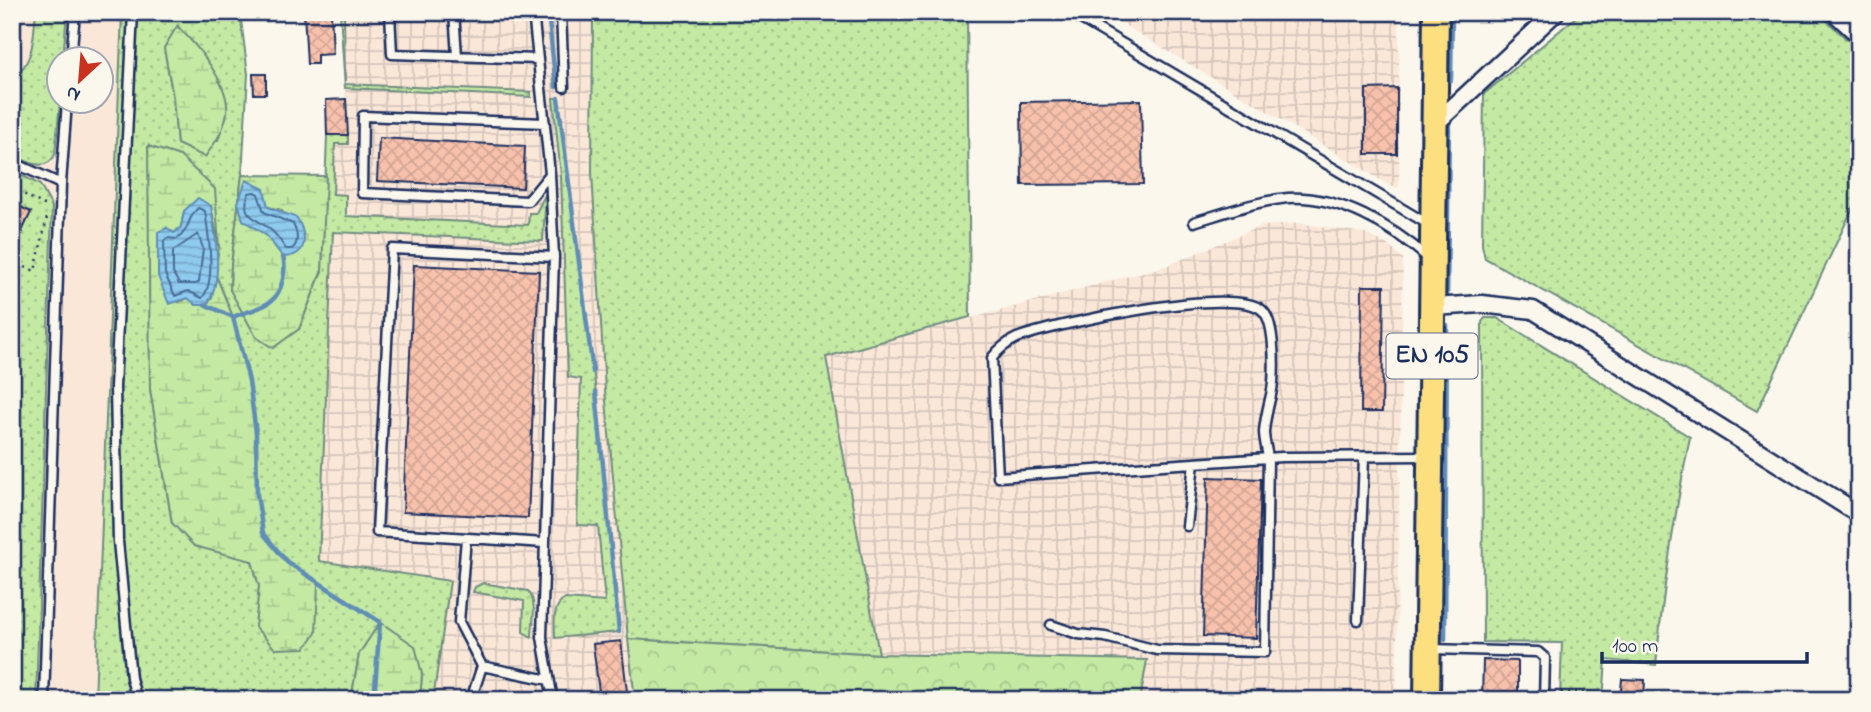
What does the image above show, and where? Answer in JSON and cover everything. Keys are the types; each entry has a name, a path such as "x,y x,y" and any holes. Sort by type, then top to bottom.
{"main road":[{"name":"EN 105","path":"1427,700 1436,12"}],"street":[{"path":"1435,124 1556,12"},
{"path":"1834,12 1859,35"},
{"path":"1432,307 1482,304 1533,310 1857,509"}],"lane":[{"path":"72,46 75,12"},
{"path":"133,12 115,387 118,541 131,678 137,700"},
{"path":"390,12 392,54 538,59"},
{"path":"454,12 457,56"},
{"path":"533,12 550,174 554,257 542,637 553,700"},
{"path":"561,12 564,87"},
{"path":"1069,12 1433,227"},
{"path":"44,700 61,184 67,116"},
{"path":"545,123 363,116 362,193 528,201 550,174"},
{"path":"12,162 61,184"},
{"path":"1194,222 1288,198 1318,201 1380,222 1407,239 1433,263"},
{"path":"544,542 377,532 393,249 554,257"},
{"path":"1051,625 1078,634 1105,637 1157,650 1265,652 1268,458 1264,435 1273,374 1271,332 1263,310 1252,304 1203,302 1105,315 1017,338 1002,346 992,358 998,477 1268,458 1430,456"},
{"path":"1357,621 1364,457"},
{"path":"1187,526 1194,463"},
{"path":"466,538 459,622 482,666 471,700"},
{"path":"1428,649 1538,652 1545,658 1544,696"},
{"path":"482,666 549,680"}],"path":[{"path":"12,188 49,208 35,271 12,262"},
{"path":"12,457 12,464"},
{"path":"1544,696 1621,694"}],"shaded area":[{"path":"12,12 122,12 94,700 12,700"},
{"path":"340,12 593,12 592,173 605,390 635,700 426,700 311,569 327,135 348,134"},
{"path":"1103,12 1399,12 1399,186 1396,188 1389,185"},
{"path":"1298,223 1363,233 1385,243 1403,258 1396,700 1140,700 1147,660 879,654 826,357 1166,266 1261,226"}],"green space":[{"path":"36,12 67,12 64,46 46,46 46,116 59,116 55,154 42,165 12,155 12,76 25,65 33,39"},
{"path":"122,12 240,12 248,74 242,175 230,290 299,329 322,271 327,135 348,135 348,144 335,144 333,194 346,195 346,216 528,225 529,213 536,213 546,193 543,241 333,232 319,561 450,581 433,700 420,700 422,674 359,654 351,700 95,700","holes":["178,26 223,91 227,110 218,140 177,144 173,97 164,48","149,146 219,247 215,273 233,317 249,381 256,433 257,494 263,533 287,562 318,583 256,627 259,586 252,561 225,553 172,523 150,389"]},
{"path":"340,12 344,12 345,84 531,92 531,97 345,88"},
{"path":"593,12 967,12 970,317 826,357 879,654 628,639 605,390 592,173"},
{"path":"1582,12 1817,12 1859,50 1859,195 1757,411 1485,258 1482,245 1484,94"},
{"path":"177,26 218,77 226,101 224,124 205,157 177,144 173,97 164,48"},
{"path":"553,98 558,98 596,392 619,632 555,638 556,611 565,599 605,602 598,526 577,525 581,379 568,377 561,176"},
{"path":"148,146 180,156 215,189 219,247 211,206 184,211 181,227 174,233 167,228 179,302 188,298 206,305 212,298 215,273 233,317 249,381 256,433 257,494 263,533 287,562 318,582 316,633 305,648 275,649 255,627 259,586 252,561 194,546 172,523 150,389"},
{"path":"12,170 40,185 52,207 36,700 12,700"},
{"path":"242,175 326,176 322,270 299,329 273,348 256,337 230,290","holes":["268,207 282,210 283,257 267,236"]},
{"path":"1485,318 1497,318 1690,437 1670,550 1656,665 1606,660 1603,700 1560,700 1562,643 1483,642 1482,322"},
{"path":"483,583 528,591 534,607 532,637 523,632 524,601 473,592 475,587"},
{"path":"380,622 415,646 422,674 420,700 351,700 359,654"},
{"path":"628,639 879,654 1147,660 1140,700 635,700"}],"water":[{"path":"246,180 264,189 268,207 297,218 304,238 304,244 298,253 283,257 267,236 243,220 238,203"},
{"path":"198,198 211,206 215,230 217,271 212,295 206,305 196,305 188,298 169,304 158,276 158,232 167,228 174,233 181,227 184,211"}],"building":[{"path":"304,12 331,12 333,54 317,55 317,64 307,64"},
{"path":"253,74 266,74 266,94 254,94"},
{"path":"1397,88 1397,154 1366,154 1366,89"},
{"path":"346,99 348,135 327,135 326,100"},
{"path":"1141,100 1143,184 1022,185 1021,102"},
{"path":"379,138 525,146 523,188 377,181"},
{"path":"12,203 31,212 12,253"},
{"path":"414,265 539,271 528,518 403,512"},
{"path":"1362,286 1384,286 1382,412 1361,412"},
{"path":"1208,477 1261,479 1256,638 1203,636"},
{"path":"621,641 628,700 600,700 593,644"},
{"path":"1483,660 1518,661 1518,700 1482,700"},
{"path":"1622,679 1645,680 1644,700 1620,700"}],"waterway":[{"path":"548,12 556,87"},
{"path":"1451,80 1452,12"},
{"path":"558,98 593,372"},
{"path":"1447,300 1449,121"},
{"path":"206,305 233,317 267,304 281,287 283,257"},
{"path":"233,317 249,381 256,433 257,494 263,533 287,562 380,622 374,700"},
{"path":"1445,639 1447,325"},
{"path":"596,392 619,632"}]}
